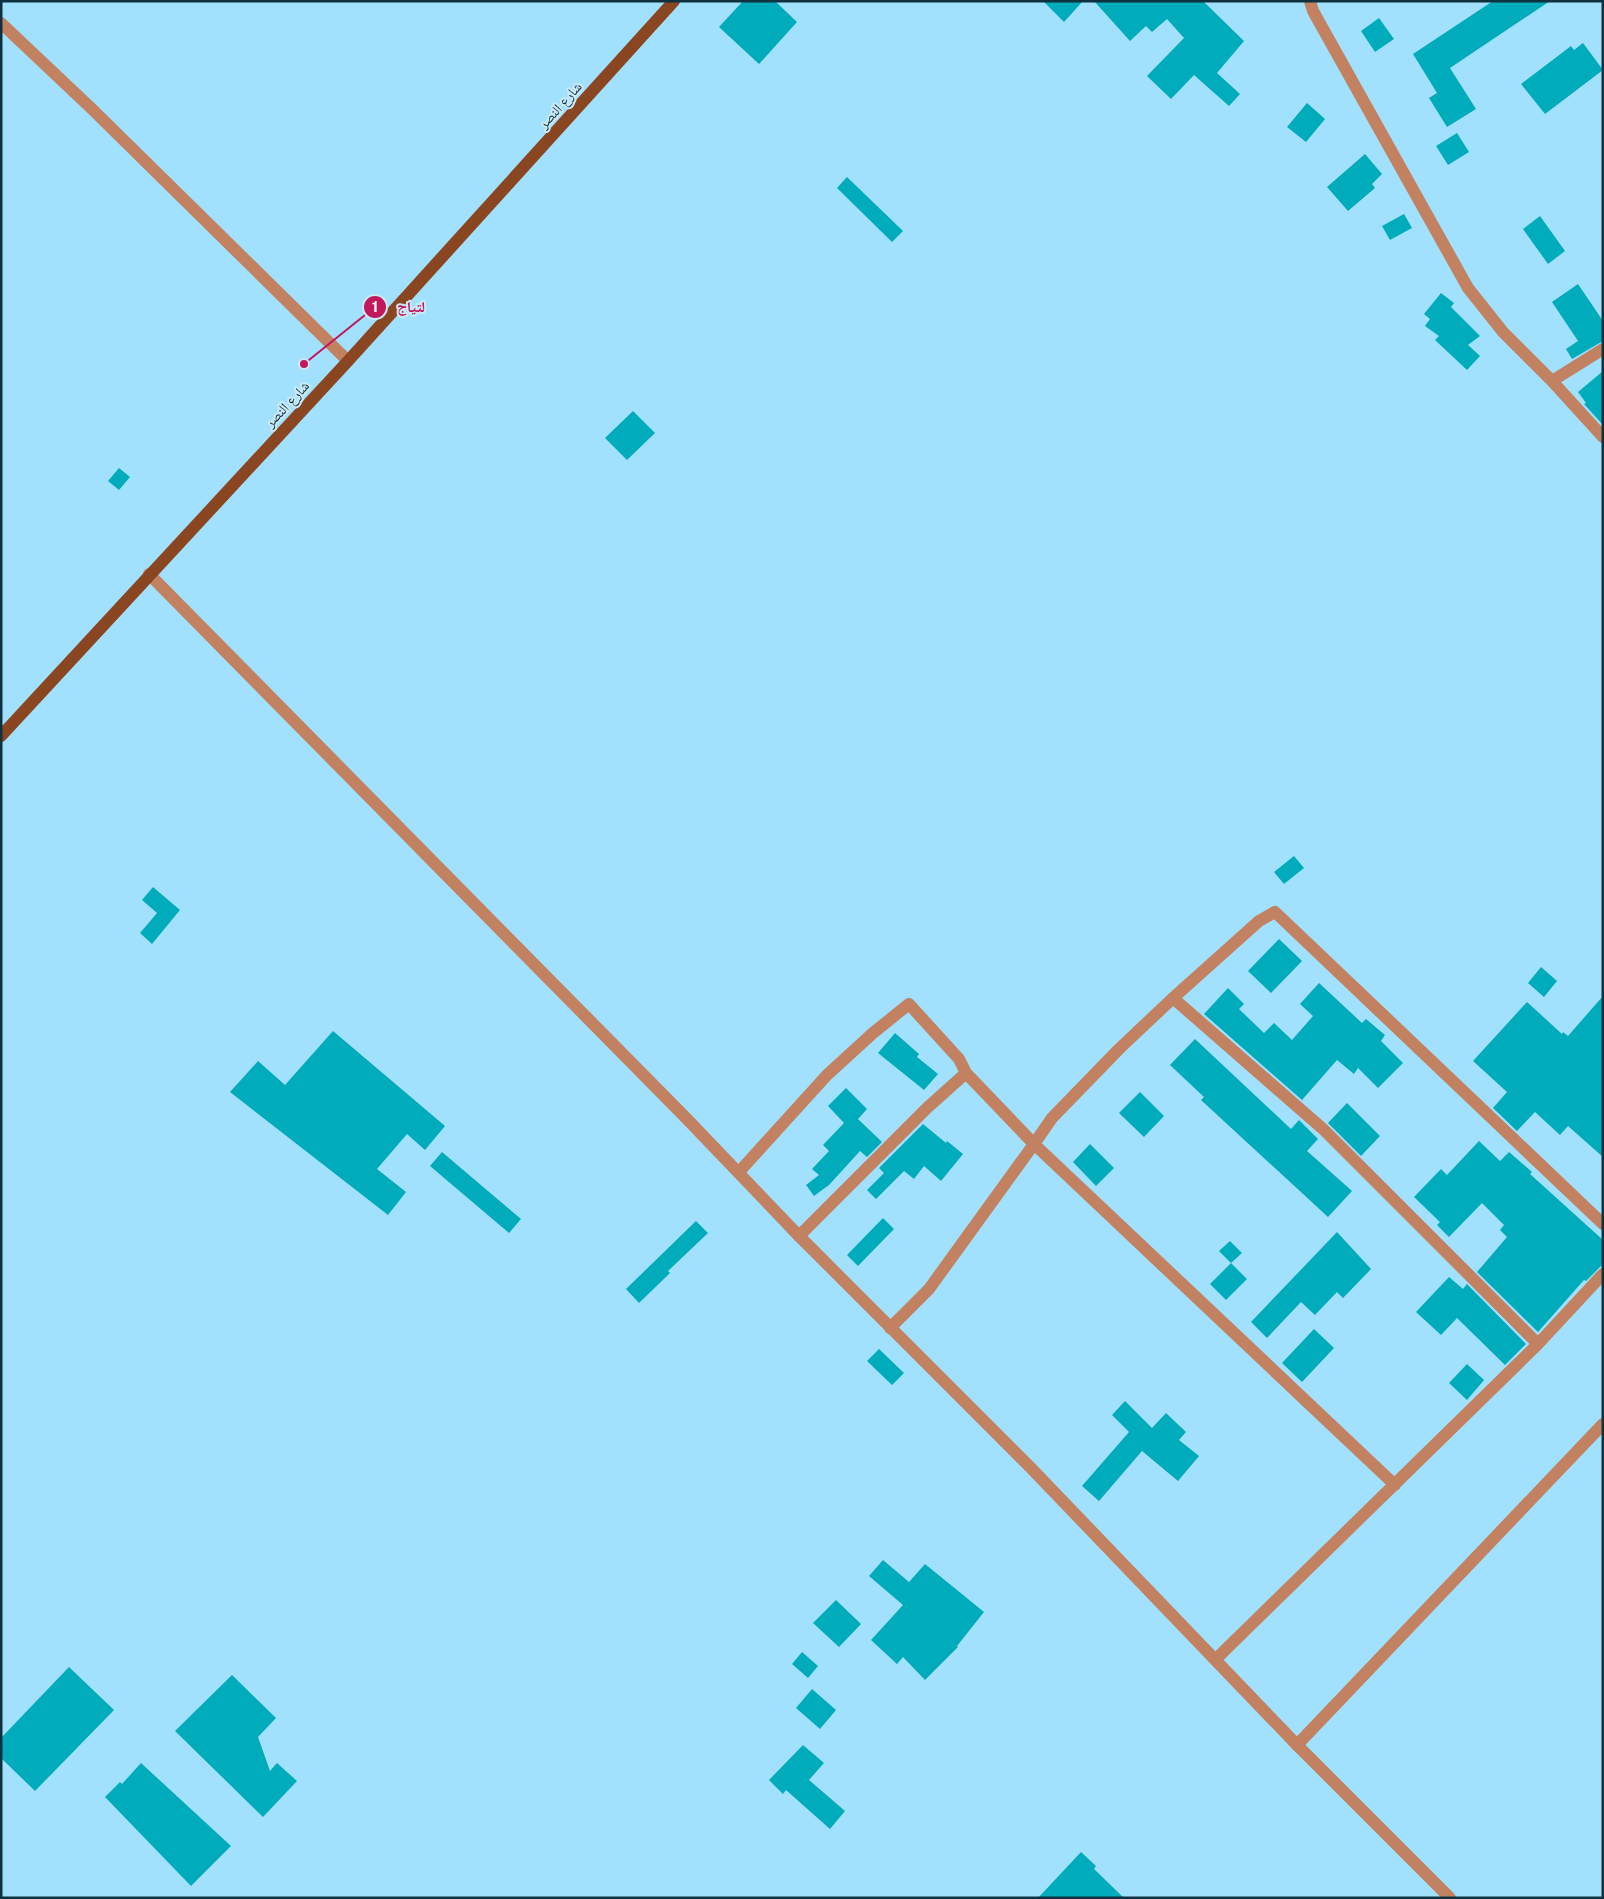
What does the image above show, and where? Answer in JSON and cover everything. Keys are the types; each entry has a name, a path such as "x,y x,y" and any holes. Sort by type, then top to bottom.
{"main road":[{"name":"شارع النصر","path":"1,736 348,361 674,1"}],"street":[{"path":"1310,1 1313,11 1468,288 1503,332 1552,381 1603,437"},
{"path":"1,23 92,109 348,361"},
{"path":"1552,381 1603,349"},
{"path":"149,574 739,1172 799,1236 1030,1467 1297,1745 1450,1898"},
{"path":"890,1328 928,1289 1052,1118 1119,1049 1173,998 1259,921 1275,912 1603,1224"},
{"path":"1173,998 1323,1128 1538,1344"},
{"path":"739,1172 827,1075 873,1033 909,1004 959,1059 966,1073 1034,1144 1396,1484"},
{"path":"799,1236 927,1108 966,1073"},
{"path":"1216,1659 1538,1344 1603,1274"},
{"path":"1297,1745 1603,1424"}],"building":[{"path":"743,1 775,1 797,22 759,64 719,27"},
{"path":"1043,1 1083,1 1064,22"},
{"path":"1094,1 1203,1 1244,41 1217,73 1240,94 1229,106 1194,75 1171,99 1147,76 1184,38 1167,19 1152,32 1146,26 1130,41"},
{"path":"1493,1 1550,1 1450,68 1476,109 1447,127 1429,98 1437,93 1413,54"},
{"path":"1379,18 1394,39 1375,52 1361,31"},
{"path":"1583,43 1603,70 1545,114 1521,84 1571,46 1574,50"},
{"path":"1307,103 1325,119 1306,142 1287,127"},
{"path":"1457,133 1469,152 1448,165 1436,146"},
{"path":"1365,154 1382,174 1372,184 1375,188 1348,211 1327,187"},
{"path":"847,177 903,231 892,242 837,188"},
{"path":"1404,214 1412,228 1390,240 1382,226"},
{"path":"1540,216 1565,251 1548,264 1523,229"},
{"path":"1578,284 1603,321 1603,341 1572,359 1566,349 1578,341 1552,302"},
{"path":"1441,293 1454,303 1451,307 1480,336 1468,345 1480,356 1467,370 1435,340 1439,336 1425,326 1430,319 1424,314"},
{"path":"1603,371 1603,425 1584,404 1586,403 1578,392"},
{"path":"633,411 655,433 627,460 605,438"},
{"path":"119,468 130,477 119,490 108,481"},
{"path":"1294,856 1304,868 1284,884 1274,872"},
{"path":"153,887 180,910 152,944 140,933 157,913 142,900"},
{"path":"1279,939 1302,961 1271,993 1248,971"},
{"path":"1541,967 1557,981 1544,997 1528,983"},
{"path":"1319,983 1362,1023 1366,1019 1385,1035 1381,1041 1403,1063 1378,1088 1358,1068 1354,1074 1337,1060 1302,1100 1204,1014 1228,988 1244,1004 1239,1009 1264,1033 1274,1023 1292,1040 1313,1016 1300,1004"},
{"path":"1603,996 1603,1157 1568,1126 1560,1135 1535,1112 1517,1131 1493,1108 1507,1092 1473,1061 1527,1002 1562,1034 1563,1032 1568,1036"},
{"path":"333,1031 445,1126 425,1150 407,1134 377,1169 406,1192 388,1215 230,1092 258,1061 285,1085"},
{"path":"895,1033 919,1054 917,1057 938,1074 924,1090 878,1053"},
{"path":"1195,1039 1291,1129 1299,1120 1318,1139 1307,1151 1352,1191 1328,1217 1201,1100 1204,1097 1170,1065"},
{"path":"846,1088 867,1109 858,1119 882,1142 867,1157 860,1151 829,1185 814,1196 806,1185 819,1175 812,1169 829,1151 823,1145 844,1123 828,1106"},
{"path":"1140,1092 1164,1116 1144,1137 1119,1113"},
{"path":"1347,1103 1380,1136 1361,1156 1328,1123"},
{"path":"923,1124 963,1154 941,1181 924,1166 914,1179 904,1171 876,1199 867,1190 884,1173 879,1168"},
{"path":"1479,1141 1500,1161 1509,1152 1532,1172 1530,1174 1603,1240 1603,1264 1586,1281 1584,1280 1538,1332 1477,1272 1507,1237 1500,1230 1504,1225 1482,1203 1449,1237 1437,1225 1440,1222 1414,1197 1441,1169 1447,1175"},
{"path":"1090,1144 1114,1168 1096,1186 1073,1162"},
{"path":"442,1152 521,1219 509,1233 430,1166"},
{"path":"883,1218 894,1229 858,1266 847,1255"},
{"path":"696,1221 708,1233 668,1271 670,1273 639,1303 626,1289"},
{"path":"1337,1232 1371,1269 1343,1298 1337,1292 1315,1315 1301,1302 1267,1338 1251,1322"},
{"path":"1230,1241 1242,1253 1231,1263 1219,1251"},
{"path":"1231,1263 1247,1279 1226,1300 1210,1284"},
{"path":"1449,1277 1463,1289 1467,1284 1526,1344 1505,1365 1457,1318 1441,1335 1416,1312"},
{"path":"1314,1329 1334,1348 1302,1382 1282,1363"},
{"path":"879,1349 904,1373 892,1385 867,1361"},
{"path":"1467,1364 1484,1380 1467,1400 1449,1383"},
{"path":"1125,1401 1152,1428 1166,1413 1186,1432 1179,1440 1199,1456 1178,1481 1142,1451 1099,1501 1082,1486 1129,1432 1112,1415"},
{"path":"883,1560 909,1582 925,1564 984,1612 958,1647 925,1680 903,1657 897,1664 871,1640 903,1605 869,1576"},
{"path":"836,1600 861,1624 839,1647 813,1623"},
{"path":"802,1652 818,1666 808,1678 792,1664"},
{"path":"69,1667 114,1710 35,1791 1,1758 1,1738"},
{"path":"232,1675 276,1718 258,1737 270,1771 277,1763 297,1781 263,1817 175,1731"},
{"path":"812,1689 836,1710 820,1729 796,1708"},
{"path":"803,1745 824,1763 809,1780 845,1811 830,1829 786,1790 783,1794 769,1780"},
{"path":"141,1763 231,1846 191,1886 105,1797 120,1782 122,1784"},
{"path":"1081,1852 1096,1866 1094,1869 1124,1898 1038,1898"}],"place":[{"name":"لتياج","path":"304,364"}]}
